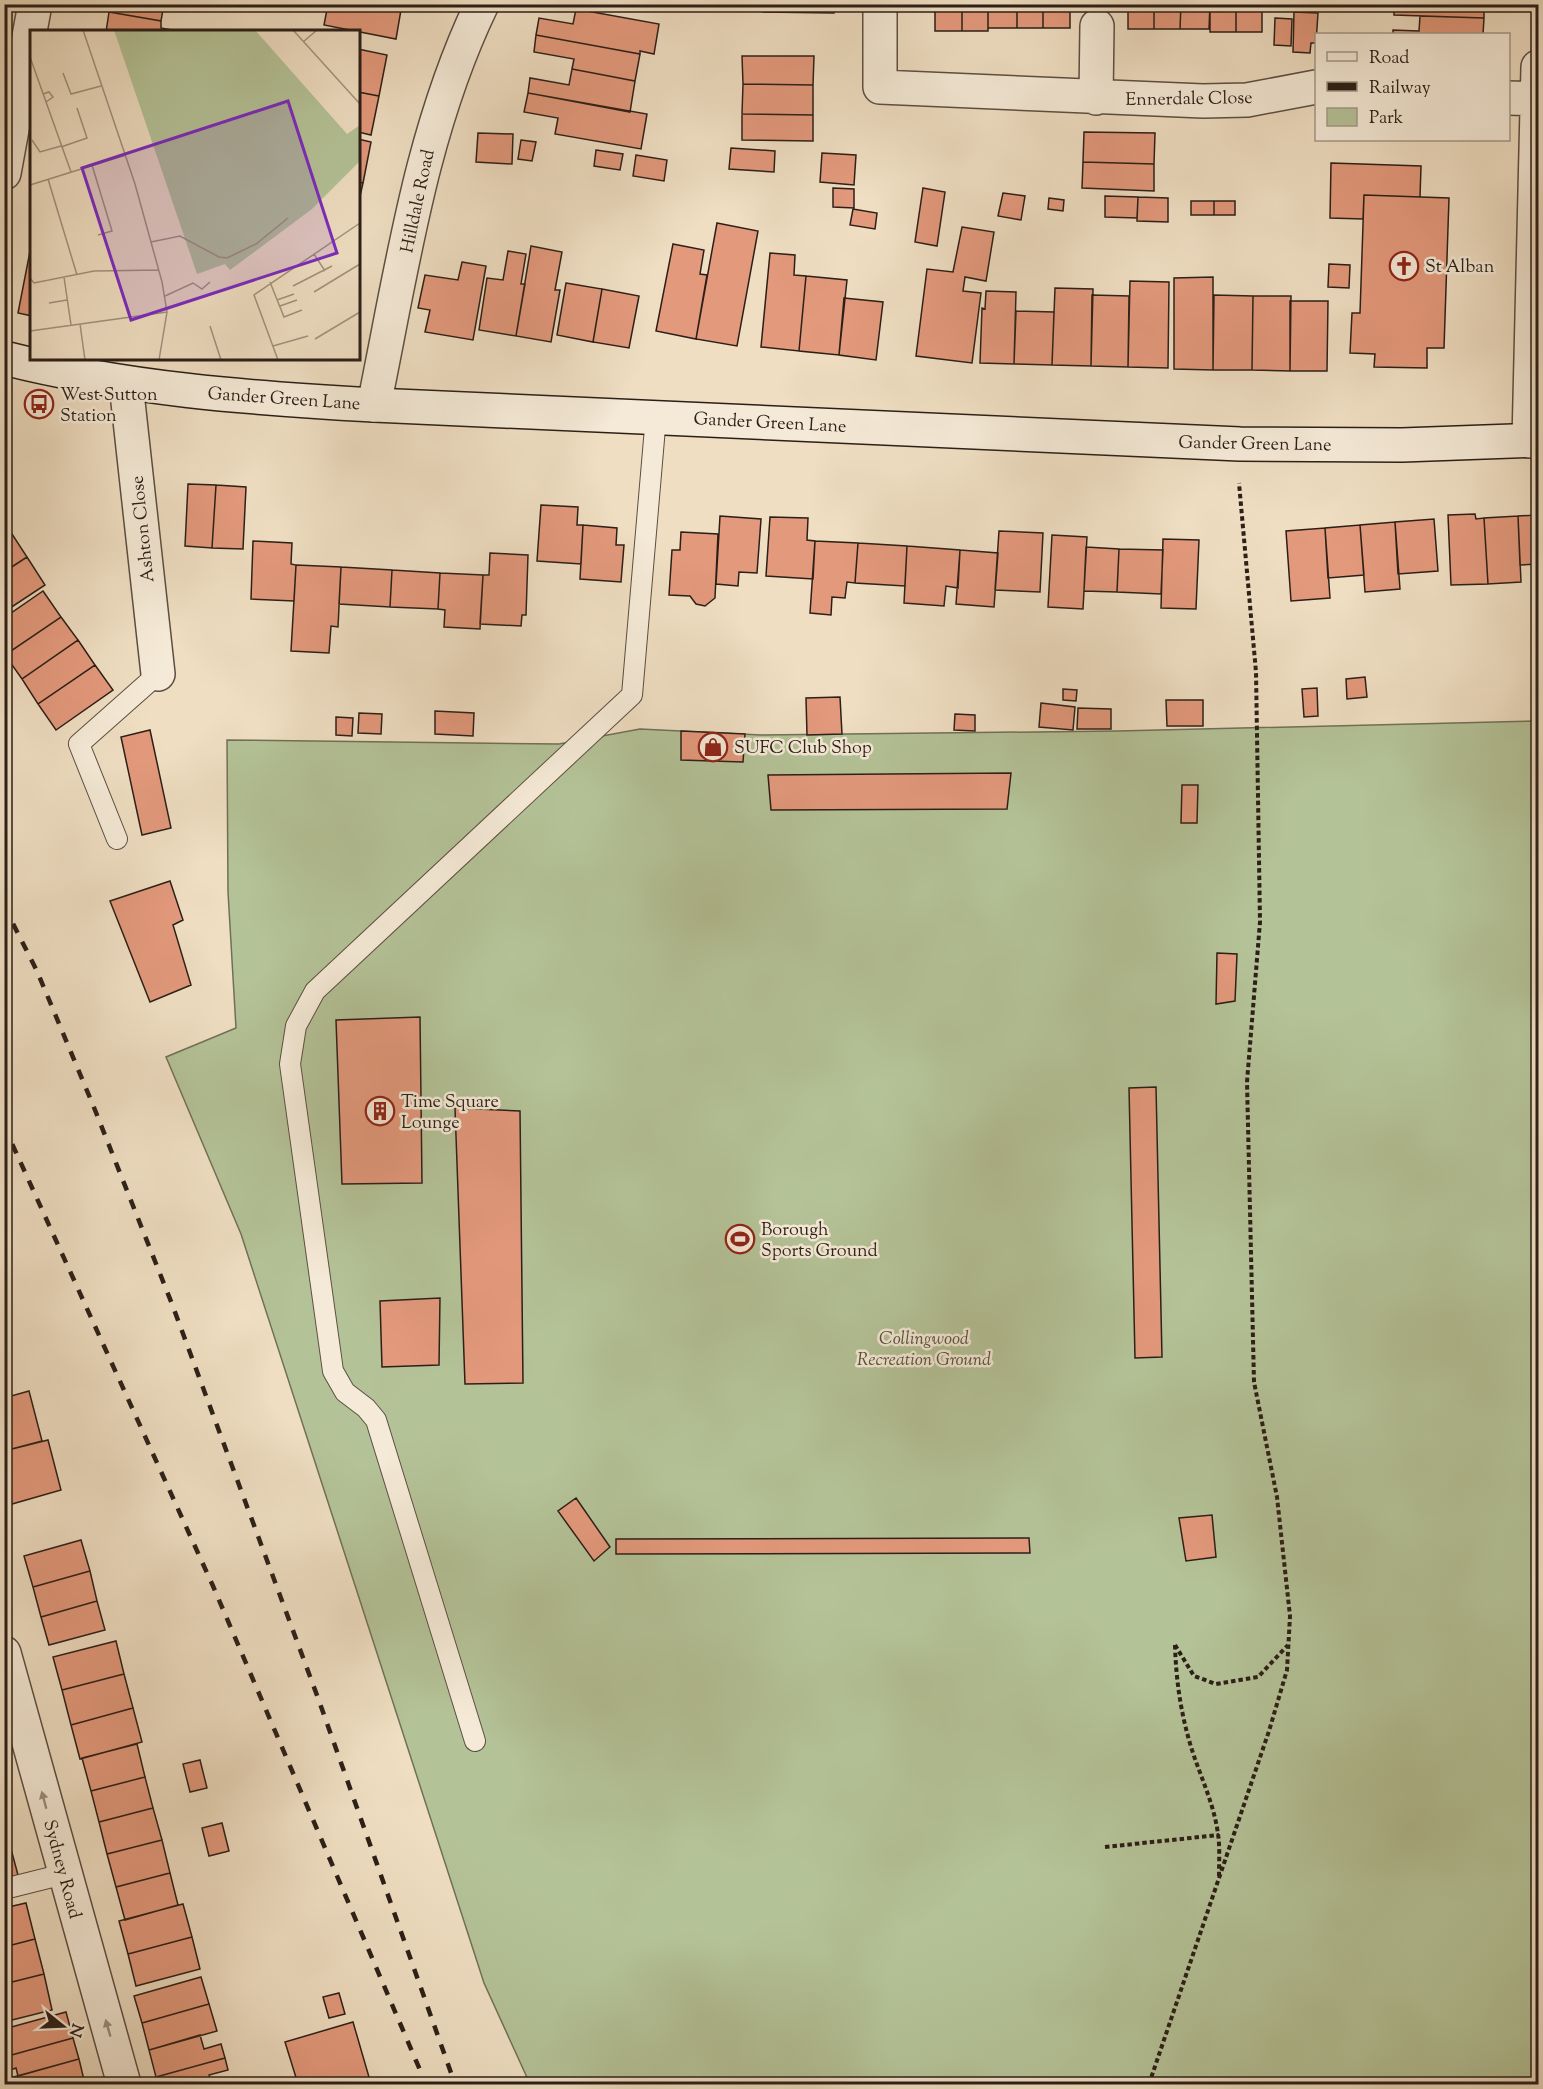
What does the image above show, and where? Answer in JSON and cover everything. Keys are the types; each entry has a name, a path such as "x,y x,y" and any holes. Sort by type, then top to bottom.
{"street":[{"path":"30,30 35,4"},
{"name":"Hilldale Road","path":"374,405 428,145 450,81 482,4"},
{"name":"Ennerdale Close","path":"880,4 880,87 1096,98 1247,100 1315,87"},
{"path":"1096,98 1097,26"},
{"path":"4,173 30,31"},
{"path":"1534,440 1539,67"},
{"path":"1510,98 1538,99"},
{"name":"Gander Green Lane","path":"4,358 126,384 256,398 374,405 1240,444 1402,445 1534,440"},
{"name":"Ashton Close","path":"126,384 158,674"},
{"name":"Sydney Road","path":"4,1653 124,2085"}],"lane":[{"path":"475,1741 375,1420 366,1408 345,1392 333,1371 290,1064 296,1026 315,991 632,695 656,416"},
{"path":"117,839 79,744 158,674"},
{"path":"4,1890 64,1874"}],"path":[{"path":"1149,2085 1269,1731 1287,1670 1290,1616 1277,1497 1254,1383 1247,1082 1260,922 1256,672 1239,491"},
{"path":"1219,1879 1219,1835 1209,1794 1192,1751 1183,1715 1176,1683 1175,1645 1194,1676 1216,1684 1258,1677 1288,1645"},
{"path":"1105,1847 1219,1835"}],"green space":[{"name":"Collingwood Recreation Ground","path":"1538,721 1538,2084 530,2084 484,1983 241,1234 166,1057 236,1028 228,892 227,740 559,744 640,729 761,735 1118,731"}],"building":[{"path":"111,4 164,4 161,21 109,12"},
{"path":"328,4 402,4 396,39 360,32 360,30 324,25"},
{"path":"606,4 644,4 643,11"},
{"path":"763,4 834,4 834,13 763,12"},
{"path":"935,4 962,4 962,31 935,31"},
{"path":"962,4 988,4 988,31 962,31"},
{"path":"988,4 1017,4 1017,28 988,28"},
{"path":"1017,4 1043,4 1043,28 1017,28"},
{"path":"1043,4 1070,4 1070,28 1043,28"},
{"path":"1128,4 1154,4 1154,29 1128,29"},
{"path":"1154,4 1181,4 1180,29 1154,29"},
{"path":"1181,4 1210,4 1209,29 1180,29"},
{"path":"1210,4 1236,4 1236,32 1210,32"},
{"path":"1236,4 1262,4 1262,32 1236,32"},
{"path":"1394,4 1484,4 1484,18 1394,15"},
{"path":"576,9 659,24 654,54 640,51 640,54 536,35 539,18 573,24"},
{"path":"109,12 161,21 161,28 172,30 106,30"},
{"path":"1294,12 1318,13 1315,43 1311,43 1310,53 1293,52"},
{"path":"1420,16 1484,18 1483,33 1393,33 1393,30 1419,31"},
{"path":"1275,18 1292,19 1291,46 1274,45"},
{"path":"536,35 640,54 635,81 572,69 574,59 534,52"},
{"path":"360,49 387,55 379,96 360,92"},
{"path":"742,56 814,56 813,85 743,84"},
{"path":"572,69 635,81 630,112 528,93 530,78 569,85"},
{"path":"743,84 813,85 813,115 742,114"},
{"path":"360,92 379,96 371,135 360,132"},
{"path":"528,93 647,114 641,149 555,134 558,118 524,112"},
{"path":"742,114 813,115 813,141 742,140"},
{"path":"1084,132 1155,133 1154,164 1083,162"},
{"path":"478,133 513,134 512,164 476,162"},
{"path":"360,139 371,142 363,183 360,182"},
{"path":"521,140 536,142 532,161 518,159"},
{"path":"731,148 775,151 774,172 729,169"},
{"path":"596,150 623,154 620,170 594,166"},
{"path":"822,153 856,155 854,185 820,182"},
{"path":"636,155 667,160 664,181 633,176"},
{"path":"1083,162 1154,164 1154,191 1082,188"},
{"path":"1331,163 1421,166 1420,197 1364,195 1363,219 1330,218"},
{"path":"833,188 854,189 854,208 833,207"},
{"path":"923,188 945,192 937,246 915,242"},
{"path":"1003,193 1025,196 1021,220 998,216"},
{"name":"St Alban","path":"1364,195 1449,198 1444,348 1427,348 1427,368 1374,367 1375,354 1350,353 1352,313 1360,313"},
{"path":"1105,196 1138,197 1137,218 1105,217"},
{"path":"1138,197 1168,198 1168,222 1137,221"},
{"path":"1049,198 1064,200 1063,211 1048,209"},
{"path":"1191,201 1214,201 1214,215 1191,215"},
{"path":"1214,201 1235,201 1235,215 1214,215"},
{"path":"853,209 877,213 875,229 850,225"},
{"path":"717,223 758,231 737,346 696,339"},
{"path":"962,227 994,232 986,281 965,277 963,291 981,293 972,363 916,356 927,269 953,272"},
{"path":"673,244 704,250 700,274 707,275 696,339 656,331"},
{"path":"531,246 562,252 555,290 560,290 551,342 516,336"},
{"path":"30,251 30,316 18,313"},
{"path":"508,251 526,254 521,284 525,284 516,336 479,330 487,278 503,280"},
{"path":"770,253 795,255 794,275 806,276 799,351 761,347"},
{"path":"462,262 486,266 473,340 425,332 430,310 418,308 425,275 458,280"},
{"path":"1329,264 1350,265 1349,288 1328,287"},
{"path":"806,276 847,280 839,355 799,351"},
{"path":"1213,277 1213,370 1174,369 1174,278"},
{"path":"1130,281 1169,282 1168,368 1128,367"},
{"path":"566,283 602,289 593,342 557,335"},
{"path":"1055,288 1093,289 1091,366 1052,365"},
{"path":"602,289 639,296 629,348 593,342"},
{"path":"986,291 1016,292 1014,364 980,363 982,308 985,309"},
{"path":"1092,295 1129,296 1128,367 1091,366"},
{"path":"1214,295 1253,296 1252,370 1213,370"},
{"path":"1253,296 1291,296 1290,371 1252,370"},
{"path":"844,298 883,302 876,360 839,355"},
{"path":"1290,301 1328,301 1327,371 1290,371"},
{"path":"1016,311 1054,312 1052,365 1014,364"},
{"path":"188,484 216,485 212,548 185,546"},
{"path":"216,485 246,487 243,549 212,548"},
{"path":"541,505 578,507 577,525 583,525 581,564 537,561"},
{"path":"1475,514 1476,519 1484,518 1488,584 1451,585 1448,515"},
{"path":"1538,515 1538,564 1520,565 1518,516"},
{"path":"720,516 761,519 757,573 739,572 738,586 716,584"},
{"path":"1518,516 1521,582 1488,584 1484,518"},
{"path":"770,517 808,518 807,540 815,541 813,579 766,576"},
{"path":"1434,519 1438,571 1398,574 1395,522"},
{"path":"1395,522 1400,589 1365,592 1360,525"},
{"path":"583,525 617,528 616,545 624,545 621,582 580,579"},
{"path":"1360,525 1364,575 1328,578 1325,528"},
{"path":"1325,528 1330,598 1291,601 1286,531"},
{"path":"10,531 27,557 4,572 4,534"},
{"path":"999,531 1043,533 1040,592 995,590"},
{"path":"681,532 718,534 715,598 705,606 696,604 690,596 669,595 672,550 680,550"},
{"path":"1052,535 1087,537 1083,609 1048,607"},
{"path":"1163,539 1199,540 1196,609 1161,608"},
{"path":"253,541 292,543 291,564 296,565 294,601 251,599"},
{"path":"815,541 858,543 855,583 847,582 845,598 832,597 831,615 810,613"},
{"path":"858,543 907,546 905,586 855,583"},
{"path":"907,546 960,550 958,588 946,586 944,606 904,603"},
{"path":"1086,547 1119,549 1117,592 1084,591"},
{"path":"1119,549 1163,550 1161,594 1117,592"},
{"path":"960,550 998,553 994,607 956,604"},
{"path":"490,553 528,555 526,615 522,615 521,626 480,624 483,575 489,575"},
{"path":"27,557 45,585 4,612 4,572"},
{"path":"296,565 341,567 338,627 331,626 329,653 291,651"},
{"path":"341,567 392,570 390,607 339,604"},
{"path":"392,570 440,573 438,609 390,607"},
{"path":"440,573 483,575 480,629 444,627 445,610 438,609"},
{"path":"43,591 61,617 5,655 4,618"},
{"path":"61,617 78,640 22,679 5,655"},
{"path":"78,640 95,665 38,704 22,679"},
{"path":"95,665 113,690 56,730 38,704"},
{"path":"1365,677 1367,697 1347,699 1346,679"},
{"path":"1317,688 1318,716 1304,717 1302,689"},
{"path":"1063,689 1077,690 1076,701 1063,700"},
{"path":"840,697 842,734 807,735 806,698"},
{"path":"1166,700 1203,700 1203,726 1167,726"},
{"path":"1041,703 1075,707 1073,730 1039,727"},
{"path":"1078,708 1111,709 1111,729 1077,729"},
{"path":"435,711 474,713 473,736 435,734"},
{"path":"359,713 382,714 381,734 358,733"},
{"path":"955,714 975,715 975,731 954,730"},
{"path":"336,717 353,718 352,736 336,735"},
{"path":"150,730 171,828 142,835 121,737"},
{"name":"SUFC Club Shop","path":"681,731 745,734 743,762 681,760"},
{"path":"1011,773 1007,809 771,810 768,775"},
{"path":"1182,785 1198,785 1197,823 1181,823"},
{"path":"170,881 183,920 173,925 191,985 150,1002 110,901"},
{"path":"1217,953 1237,954 1235,1001 1216,1004"},
{"name":"Time Square Lounge","path":"420,1017 422,1183 342,1184 336,1020"},
{"path":"1156,1087 1162,1357 1135,1358 1129,1088"},
{"path":"455,1108 520,1111 523,1383 465,1384"},
{"path":"440,1298 439,1365 382,1367 380,1301"},
{"path":"29,1391 42,1441 4,1451 4,1398"},
{"path":"48,1440 61,1490 12,1504 4,1476 4,1451"},
{"path":"576,1498 610,1547 594,1561 558,1511"},
{"path":"1212,1515 1216,1557 1186,1561 1179,1518"},
{"path":"1029,1538 1030,1553 616,1554 616,1539"},
{"path":"81,1540 90,1571 33,1587 24,1556"},
{"path":"90,1571 97,1601 41,1617 33,1587"},
{"path":"97,1601 105,1630 49,1645 41,1617"},
{"path":"116,1641 124,1674 62,1690 53,1657"},
{"path":"124,1674 133,1708 71,1725 62,1690"},
{"path":"133,1708 142,1742 80,1759 71,1725"},
{"path":"137,1744 145,1777 91,1791 82,1758"},
{"path":"200,1760 207,1788 190,1792 183,1764"},
{"path":"145,1777 153,1808 99,1822 91,1791"},
{"path":"153,1808 162,1840 107,1854 99,1822"},
{"path":"222,1823 229,1851 209,1856 202,1828"},
{"path":"4,1825 11,1849 4,1851"},
{"path":"162,1840 170,1873 116,1887 107,1854"},
{"path":"11,1849 18,1875 4,1879 4,1851"},
{"path":"170,1873 178,1905 125,1920 116,1887"},
{"path":"26,1903 35,1939 4,1947 4,1908"},
{"path":"183,1904 192,1937 128,1954 119,1921"},
{"path":"192,1937 200,1969 136,1986 128,1954"},
{"path":"35,1939 44,1974 4,1984 4,1947"},
{"path":"44,1974 52,2010 4,2022 4,1984"},
{"path":"201,1977 209,2004 142,2023 134,1996"},
{"path":"339,1993 345,2014 329,2018 323,1997"},
{"path":"209,2004 217,2031 149,2050 142,2023"},
{"path":"66,2012 73,2038 8,2056 4,2029"},
{"path":"353,2022 371,2084 298,2084 285,2042"},
{"path":"200,2035 204,2049 221,2044 225,2058 156,2077 149,2050"},
{"path":"73,2038 79,2059 18,2076 16,2068 4,2072 4,2057"},
{"path":"225,2058 228,2070 209,2075 212,2084 158,2084 156,2077"},
{"path":"79,2059 84,2080 67,2084 7,2084 6,2079"},
{"path":"84,2080 85,2084 67,2084"}],"railway":[{"path":"4,906 37,971 172,1304 318,1698 455,2084"},
{"path":"4,1126 213,1586 426,2084"}],"place":[{"name":"St Alban","path":"1404,266"},
{"name":"West Sutton Station","path":"39,404"},
{"name":"SUFC Club Shop","path":"713,747"},
{"name":"Time Square Lounge","path":"380,1111"},
{"name":"Borough Sports Ground","path":"740,1239"}]}
